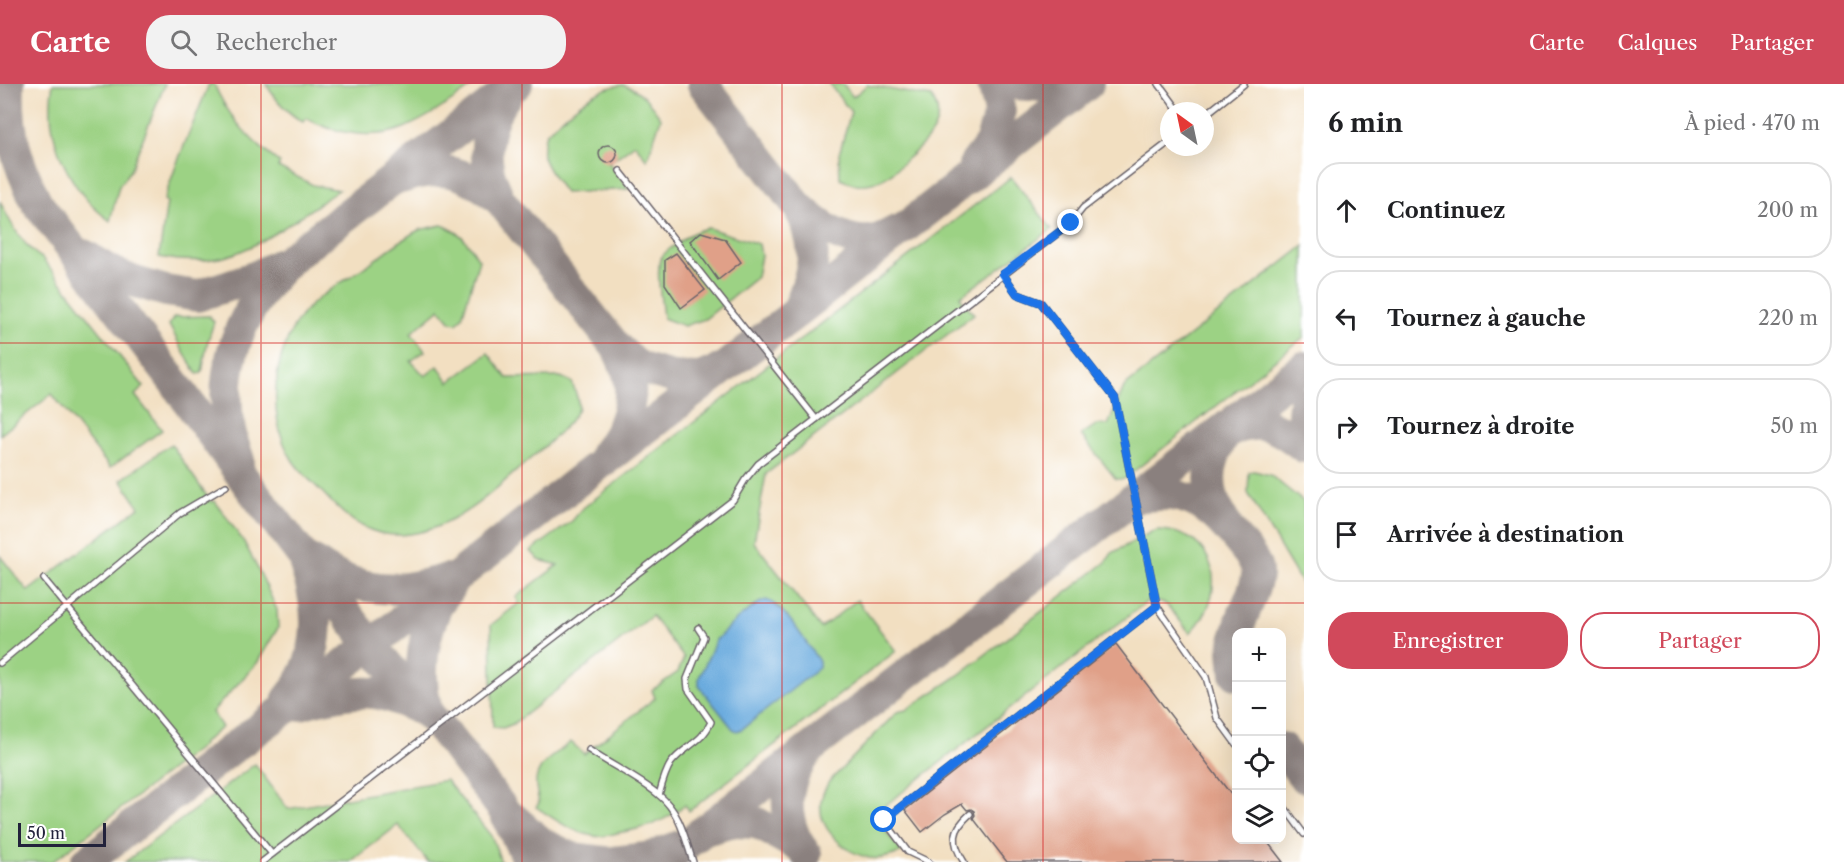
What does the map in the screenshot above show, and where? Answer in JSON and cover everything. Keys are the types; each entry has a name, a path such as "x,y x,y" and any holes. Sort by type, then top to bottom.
{"lane":[{"path":"1159,84 1172,102"},
{"path":"1214,108 1244,84"},
{"path":"262,862 733,500 758,464 1071,223 1083,208 1160,149"},
{"path":"620,171 816,419"},
{"path":"1003,274 1017,294 1041,303 1115,398 1157,606 1206,677 1217,718 1232,739"},
{"path":"0,663 180,513 226,486"},
{"path":"44,579 272,854"},
{"path":"929,862 908,852 884,820 1157,606"},
{"path":"659,795 671,764 707,731 711,722 688,689 687,679 704,637 698,628"},
{"path":"589,750 604,761 630,774 666,800 678,816 693,862"},
{"path":"1286,811 1304,834"},
{"path":"964,862 957,852 954,840 960,823 970,814"}],"green space":[{"path":"53,84 165,84 130,171 119,186 110,221 82,194 62,160 52,123"},
{"path":"209,84 214,84 226,107 241,128 280,163 278,167 313,185 339,190 280,230 249,248 233,254 196,260 159,257 167,202 164,200"},
{"path":"266,84 475,84 414,124 393,132 354,134 317,124 306,118 303,122 282,105"},
{"path":"829,84 843,84 853,97 867,85 931,97 938,115 936,124 921,147 887,177 877,182 863,184 844,181 840,179 839,154 851,112"},
{"path":"623,85 640,94 661,118 647,160 635,144 609,163 629,189 565,193 543,157 546,134 570,111 587,99 604,90"},
{"path":"1011,177 1052,229 960,297 974,314 766,474 754,542 821,628 857,600 896,651 689,811 685,805 653,824 600,837 571,828 536,807 539,803 537,777 543,765 571,742 584,754 655,698 652,690 678,672 684,658 652,616 513,724 503,728 493,727 491,625 519,603 516,597 558,565 539,560 531,551 572,521 583,508"},
{"path":"0,201 22,240 42,258 144,387 135,395 162,430 110,468 52,394 0,435"},
{"path":"442,225 460,235 479,260 462,317 457,323 451,322 440,309 411,333 425,351 411,361 425,376 438,366 449,382 488,353 507,378 561,377 572,382 578,398 578,408 570,421 554,438 472,508 442,525 427,530 410,534 384,534 362,526 342,512 293,461 278,422 277,378 281,356 300,317 314,302 413,233"},
{"path":"708,228 759,244 761,255 757,277 705,319 684,326 663,318 659,263 665,253 679,242 696,231"},
{"path":"1304,246 1304,337 1124,479 1116,479 1081,435 1096,425 1108,425 1124,387"},
{"path":"209,316 214,322 202,373 197,374 169,325 174,317"},
{"path":"171,444 211,502 215,501 244,542 277,610 278,628 257,663 212,712 222,727 203,745 52,862 0,862 0,556 28,591 139,507 121,480"},
{"path":"1249,472 1270,475 1304,502 1304,582 1302,584 1248,493"},
{"path":"1158,530 1178,533 1194,541 1205,553 1212,568 1213,584 1210,601 1203,618 1190,633 1166,604 1149,600 882,808 878,813 879,821 902,852 882,858 869,858 850,850 833,836 822,818 821,808 822,795 828,783 897,712 906,710 956,677 1106,562 1112,553"},
{"path":"255,764 288,809 446,780 492,837 501,862 428,862 398,825 350,862 125,862"}],"water":[{"path":"766,600 781,609 788,617 819,661 819,668 737,731 699,686 699,678 716,640 736,620"}],"building":[{"path":"608,145 614,148 617,154 614,160 608,163 602,160 599,154 602,148"},
{"path":"701,232 725,239 741,262 718,280 690,241"},
{"path":"676,253 705,290 681,308 665,284 665,260"},
{"path":"1116,644 1232,796 1232,844 1269,844 1283,862 1007,862 973,818 974,811 967,810 962,804 922,832 905,810"}],"taxiway":[{"path":"9,84 11,131 14,145 23,173 37,203 371,645 451,741 503,809 525,854 526,862"},
{"path":"239,460 230,432 227,404 228,377 233,351 242,326 255,302 272,279 292,257 517,84"},
{"path":"703,84 798,206 805,221 812,247 811,272 797,312"},
{"path":"974,165 990,144 1000,111 993,84"},
{"path":"1015,84 1057,87 1067,84"},
{"path":"86,862 230,750 371,645 1088,84"},
{"path":"499,199 489,172 487,142 495,113 506,96"},
{"path":"401,178 430,171 442,171 464,176 487,189 499,199 617,348 635,364 672,377 700,378 719,370"},
{"path":"798,206 822,226 849,239 872,241 896,231"},
{"path":"84,255 106,269 132,281 166,291 197,296 257,276 280,264"},
{"path":"605,453 623,425 629,403 627,370 617,348"},
{"path":"663,862 1304,367"},
{"path":"1304,404 1304,423"},
{"path":"1226,432 1250,425 1268,426 1276,428 1304,447"},
{"path":"1226,524 1213,498 1210,476 1216,451 1229,428"},
{"path":"1136,497 1173,495 1197,503 1220,520 1249,554 1256,566 1257,575 1254,590 1239,628"},
{"path":"314,562 339,577 380,588 409,588 446,579"},
{"path":"288,699 307,669 315,636 314,603 306,568"},
{"path":"427,711 422,687 422,662 426,637 435,610 449,588"},
{"path":"298,705 336,696 374,693 424,711"},
{"path":"1286,753 1304,777"},
{"path":"806,754 795,771 788,795 791,827 806,854"},
{"path":"513,818 543,844 572,858 605,862"},
{"path":"709,829 733,822 757,823 800,847"},
{"path":"612,862 651,857 680,846"}],"route":[{"path":"884,820 1157,606 1115,398 1041,303 1017,294 1003,274 1071,223"}]}
